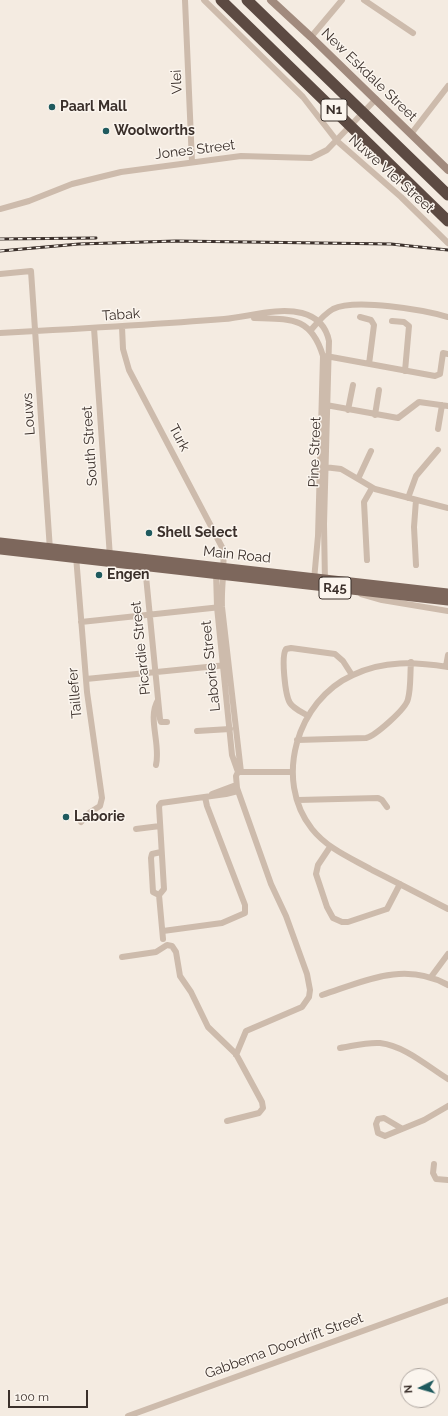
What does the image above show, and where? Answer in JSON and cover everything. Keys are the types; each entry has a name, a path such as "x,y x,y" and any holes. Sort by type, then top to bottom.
{"highway":[{"name":"N1","path":"221,0 448,221"},
{"name":"N1","path":"247,0 448,195"}],"main road":[{"name":"Main Road","path":"0,542 50,552 75,555 221,568 314,581 448,593"},
{"name":"Main Road","path":"0,550 50,552"},
{"name":"Main Road","path":"110,558 145,566 221,568"},
{"name":"Main Road","path":"326,582 346,589 448,601"}],"street":[{"name":"Vlei","path":"185,0 192,162"},
{"name":"Nuwe Vlei Street","path":"204,0 302,97 337,141 401,197 448,242"},
{"name":"New Eskdale Street","path":"271,0 311,37 374,102 411,134 448,170"},
{"path":"311,37 342,0"},
{"path":"364,0 413,33"},
{"path":"411,134 448,86"},
{"name":"Jones Street","path":"0,209 23,203 72,184 101,176 241,156 311,158 327,150 374,102"},
{"name":"Louws","path":"0,274 31,272 50,552"},
{"path":"311,330 319,320 334,309 358,305 431,312 448,317"},
{"name":"Tabak","path":"244,318 270,313 295,312 319,320"},
{"name":"Tabak","path":"0,333 122,327 244,318 286,319 295,321 311,330"},
{"path":"360,318 371,320 374,325 369,364"},
{"name":"Pine Street","path":"314,581 323,467 326,356 328,337 319,320"},
{"path":"392,321 404,322 409,326 405,371"},
{"name":"Turk","path":"122,327 123,349 129,370 218,537 223,549 221,568"},
{"name":"South Street","path":"94,328 110,558"},
{"name":"Pine Street","path":"311,330 326,356"},
{"path":"326,356 437,376 441,372 443,353 448,354"},
{"path":"348,410 353,385"},
{"path":"375,415 379,390"},
{"path":"325,405 398,418 419,402 445,406 438,429"},
{"path":"358,479 371,450"},
{"path":"408,498 416,476 438,450"},
{"path":"323,467 341,469 372,488 448,508"},
{"name":"Pine Street","path":"323,467 326,582"},
{"path":"367,560 364,502 372,488"},
{"path":"416,500 414,528 416,565"},
{"name":"Taillefer","path":"75,555 90,722 102,798 100,806 89,813 82,822"},
{"name":"Picardie Street","path":"145,566 160,721 167,722"},
{"name":"Laborie Street","path":"221,568 220,607 231,726 232,759 239,772 236,776 237,788 307,974 310,990 306,1002 302,1007 246,1031 236,1055"},
{"name":"Main Road","path":"346,589 382,600 448,611"},
{"path":"81,622 220,607"},
{"path":"308,716 294,707 288,699 284,658 286,649 291,648 335,654 343,661 352,675"},
{"path":"448,655 447,666 411,662 388,664 352,675 326,694 308,716 297,740 292,772 298,800 307,822 330,846 448,909"},
{"path":"297,740 366,738 373,735 402,709 408,701 411,662"},
{"path":"86,679 226,666"},
{"path":"156,765 157,751 154,709 158,700"},
{"path":"197,731 231,726"},
{"path":"239,772 292,772"},
{"path":"163,939 159,895 164,889 159,806 161,803 205,797 237,788"},
{"path":"163,931 222,923 242,916 246,910 205,797"},
{"path":"298,800 378,798 382,800 387,807"},
{"path":"136,829 160,826"},
{"path":"330,846 318,865 316,874 330,913 337,920 348,922 387,909 400,884"},
{"path":"159,895 154,892 151,858 152,854 161,852"},
{"path":"122,957 155,953 167,945 172,946 178,956 180,976 198,1003 208,1027 236,1055 256,1089 263,1108 259,1113 227,1121"},
{"path":"432,978 448,954"},
{"path":"322,995 389,974 402,973 432,978 448,985"},
{"path":"340,1048 379,1043 391,1045 402,1050 448,1079"},
{"path":"401,1128 424,1120 448,1106"},
{"path":"434,1164 432,1173 436,1179 448,1180"},
{"name":"Gabbema Doordrift Street","path":"128,1416 448,1300"}],"railway":[{"path":"0,239 96,238"},
{"path":"0,251 79,244 176,241 391,244 448,250"}],"place":[{"name":"Paarl Mall","path":"52,107"},
{"name":"Woolworths","path":"106,131"},
{"name":"Shell Select","path":"149,533"},
{"name":"Engen","path":"99,575"},
{"name":"Laborie","path":"66,817"}]}
